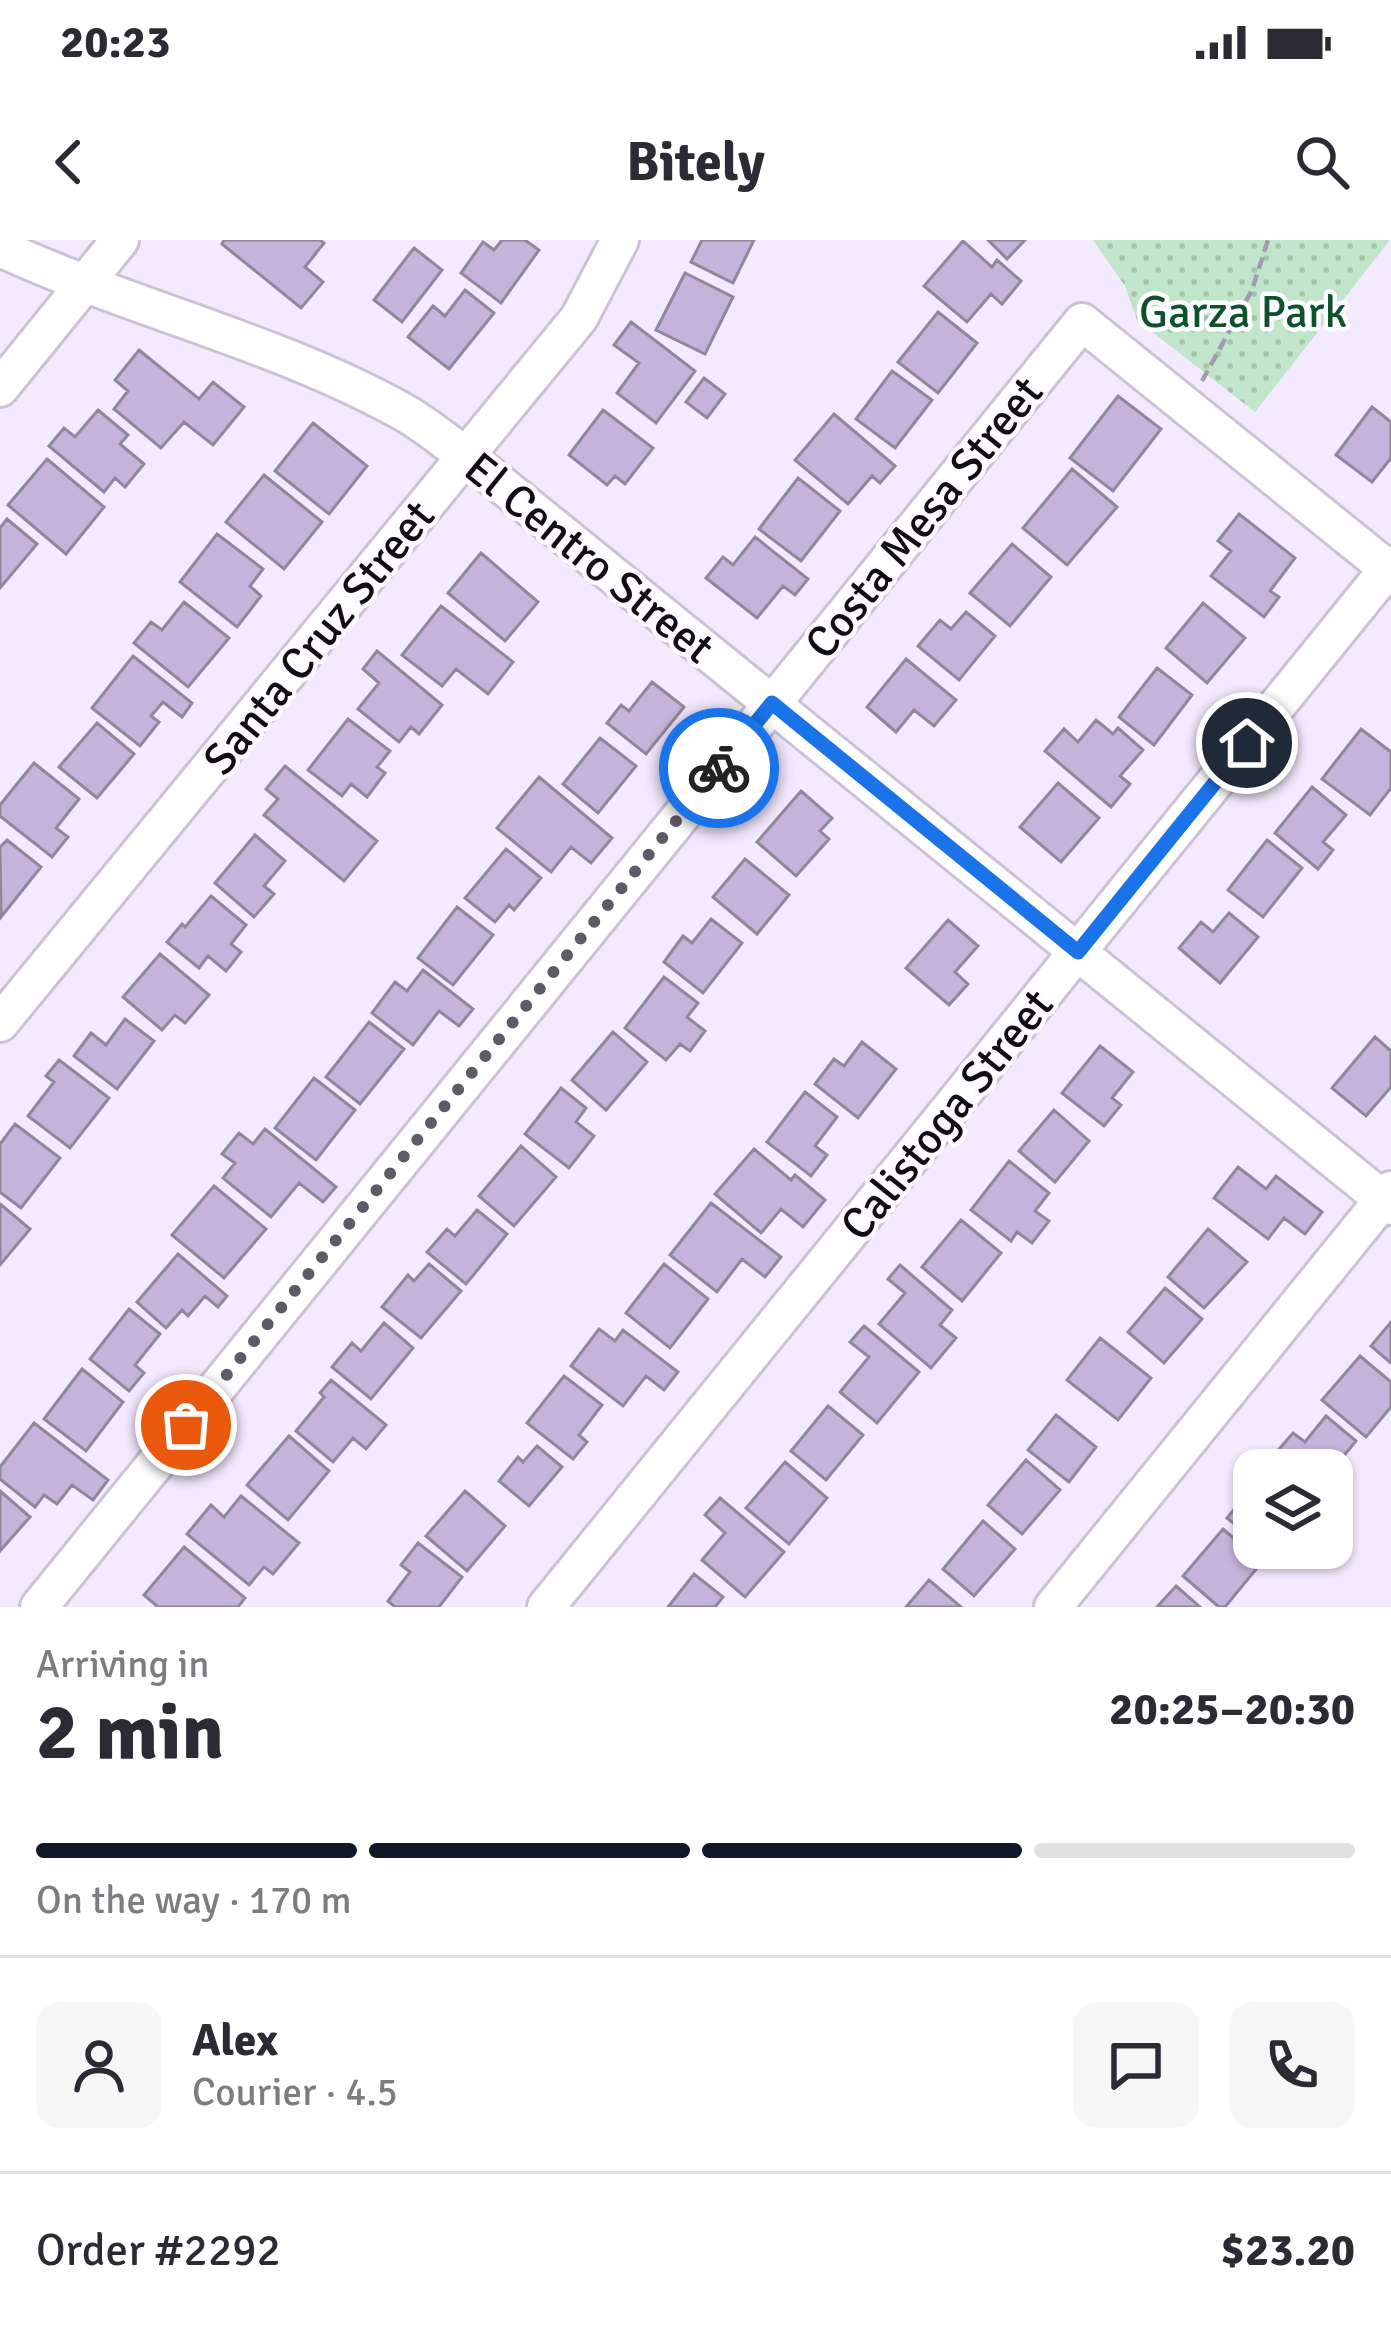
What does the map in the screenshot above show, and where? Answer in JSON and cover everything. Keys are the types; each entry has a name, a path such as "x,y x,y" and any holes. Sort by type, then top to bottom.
{"street":[{"path":"0,388 120,240"},
{"name":"Santa Cruz Street","path":"0,1023 579,318 620,240"},
{"name":"El Centro Street","path":"0,248 84,284 309,366 410,416 466,456 1388,1199"},
{"name":"Costa Mesa Street","path":"39,1607 1082,322 1184,404"},
{"path":"1184,404 1390,567"},
{"name":"Calistoga Street","path":"546,1607 1390,567"},
{"path":"1053,1607 1388,1199"}],"path":[{"path":"1184,404 1226,343 1252,290 1268,240"}],"green space":[{"name":"Garza Park","path":"1093,240 1390,240 1255,412 1137,320 1125,286"}],"building":[{"path":"224,240 320,240 324,243 305,267 323,282 301,308 222,244"},
{"path":"502,240 525,240 539,250 501,303 461,273 483,242 494,250"},
{"path":"702,240 754,240 733,283 691,262"},
{"path":"988,240 1025,240 1007,259"},
{"path":"963,241 992,267 997,260 1021,281 1002,304 991,294 967,322 924,286"},
{"path":"414,248 442,270 402,322 374,300"},
{"path":"685,273 733,297 705,354 656,330"},
{"path":"465,290 494,313 449,369 408,337 433,306 445,316"},
{"path":"938,312 977,343 938,393 898,362"},
{"path":"631,322 695,371 656,423 617,393 639,363 614,345"},
{"path":"139,350 199,399 213,382 244,407 213,445 184,422 161,448 114,409 128,391 115,380"},
{"path":"892,371 932,400 895,448 856,419"},
{"path":"704,378 725,394 707,418 686,402"},
{"path":"1118,396 1161,429 1113,491 1070,458"},
{"path":"1372,407 1391,422 1391,458 1372,482 1336,455"},
{"path":"98,410 128,435 120,444 144,464 125,487 115,478 104,492 49,446 64,428 75,437"},
{"path":"603,410 653,448 625,484 615,476 607,485 569,455"},
{"path":"834,414 895,466 880,483 872,476 848,504 795,460"},
{"path":"313,423 367,466 329,514 275,471"},
{"path":"47,459 104,507 66,554 8,505"},
{"path":"1072,469 1117,507 1067,565 1023,528"},
{"path":"264,475 322,522 284,569 226,522"},
{"path":"798,478 840,511 801,561 759,529"},
{"path":"1239,514 1295,558 1270,591 1279,597 1264,617 1211,576 1231,551 1218,541"},
{"path":"7,519 37,544 0,588 0,528"},
{"path":"217,534 263,569 250,586 261,596 237,627 180,582"},
{"path":"755,537 808,579 795,595 783,586 757,618 706,578 723,557 733,565"},
{"path":"1012,544 1051,577 1010,626 970,593"},
{"path":"481,553 538,602 505,641 448,593"},
{"path":"184,602 229,638 188,687 134,643 151,622 162,630"},
{"path":"1203,603 1245,638 1207,683 1166,648"},
{"path":"441,606 513,662 488,694 456,669 442,686 402,655"},
{"path":"966,612 995,636 959,680 918,646 940,620 951,629"},
{"path":"377,651 442,705 419,734 411,727 399,742 358,709 379,683 363,669"},
{"path":"133,656 192,703 182,717 163,702 151,716 159,722 140,746 92,708"},
{"path":"906,659 956,700 934,726 914,710 896,732 867,707"},
{"path":"1157,668 1192,695 1154,745 1119,717"},
{"path":"652,682 684,707 646,754 607,723 621,705 629,711"},
{"path":"348,719 390,751 377,767 385,773 367,797 351,784 342,796 308,770"},
{"path":"1096,720 1113,734 1118,728 1143,750 1120,776 1130,784 1111,807 1045,751 1064,729 1078,742"},
{"path":"97,723 134,754 97,798 59,767"},
{"path":"1361,729 1391,752 1391,788 1370,815 1322,779"},
{"path":"600,738 636,766 598,813 563,784"},
{"path":"34,763 79,799 56,828 68,837 52,857 0,816 0,805"},
{"path":"285,766 377,841 344,881 264,815 278,799 266,789"},
{"path":"539,777 612,838 591,863 571,847 551,872 497,828"},
{"path":"1058,783 1099,818 1061,862 1020,827"},
{"path":"1312,787 1346,815 1323,842 1333,850 1318,869 1275,833"},
{"path":"801,791 832,818 820,831 829,839 796,876 757,842"},
{"path":"255,835 285,861 264,886 274,894 254,917 215,883"},
{"path":"7,840 41,867 1,917 0,847"},
{"path":"1267,840 1302,868 1263,917 1228,890"},
{"path":"506,849 541,878 514,910 509,905 495,922 465,898"},
{"path":"745,859 789,895 757,934 713,897"},
{"path":"211,896 246,925 231,944 241,952 226,971 208,956 199,968 167,942"},
{"path":"457,907 493,935 453,985 418,958"},
{"path":"1229,913 1258,937 1220,983 1179,948 1201,922 1213,932"},
{"path":"711,919 742,943 703,993 664,962 683,936 692,943"},
{"path":"948,920 978,946 955,972 968,984 949,1005 906,968"},
{"path":"160,954 209,995 185,1023 175,1015 162,1030 123,997"},
{"path":"423,970 473,1009 459,1026 439,1011 413,1045 372,1013 395,982 407,991"},
{"path":"664,977 698,1003 687,1017 705,1031 690,1051 680,1044 666,1060 625,1028"},
{"path":"125,1019 154,1041 117,1089 74,1056 91,1033 106,1045"},
{"path":"369,1022 404,1049 360,1104 326,1077"},
{"path":"613,1032 647,1062 606,1110 572,1080"},
{"path":"1375,1037 1391,1051 1391,1087 1366,1116 1332,1088"},
{"path":"862,1042 896,1069 858,1118 815,1084 834,1059 844,1066"},
{"path":"1100,1046 1133,1072 1112,1098 1121,1105 1104,1126 1062,1093"},
{"path":"59,1060 109,1098 70,1148 28,1116 54,1082 46,1076"},
{"path":"314,1078 355,1110 316,1160 275,1128"},
{"path":"561,1088 586,1108 576,1122 594,1136 569,1168 525,1134"},
{"path":"805,1092 837,1117 815,1146 827,1155 811,1176 767,1142"},
{"path":"1054,1110 1089,1141 1055,1182 1019,1151"},
{"path":"15,1124 60,1158 21,1208 0,1192 0,1144"},
{"path":"265,1129 336,1187 323,1202 299,1183 271,1217 223,1178 235,1163 222,1154 239,1133 253,1144"},
{"path":"521,1146 556,1177 514,1226 479,1196"},
{"path":"754,1149 825,1200 803,1227 781,1209 761,1233 715,1194"},
{"path":"1009,1161 1049,1193 1035,1211 1049,1221 1032,1243 1017,1232 1011,1241 971,1210"},
{"path":"1238,1167 1266,1189 1276,1176 1322,1212 1305,1234 1284,1218 1268,1239 1214,1198"},
{"path":"214,1186 266,1229 224,1278 172,1235"},
{"path":"711,1203 781,1257 765,1277 742,1259 717,1292 670,1255"},
{"path":"0,1204 30,1229 0,1265"},
{"path":"477,1210 507,1234 466,1284 427,1252 447,1229 455,1236"},
{"path":"961,1220 1001,1253 962,1301 922,1267"},
{"path":"1208,1229 1247,1262 1204,1308 1168,1277"},
{"path":"178,1254 227,1296 218,1307 205,1296 188,1316 182,1310 166,1328 137,1302"},
{"path":"429,1264 461,1291 421,1338 382,1307 408,1275 414,1281"},
{"path":"664,1264 708,1299 670,1348 626,1313"},
{"path":"900,1265 952,1310 940,1325 956,1338 931,1368 879,1324 905,1293 888,1279"},
{"path":"1165,1288 1202,1319 1164,1363 1128,1332"},
{"path":"129,1309 160,1334 135,1365 144,1373 129,1391 90,1359"},
{"path":"1391,1322 1391,1363 1371,1346"},
{"path":"384,1323 413,1348 371,1399 332,1367 352,1343 361,1351"},
{"path":"864,1326 919,1372 877,1423 840,1392 869,1357 850,1342"},
{"path":"599,1329 615,1341 623,1330 678,1372 664,1390 646,1376 623,1406 571,1366"},
{"path":"1100,1338 1151,1378 1118,1420 1067,1380"},
{"path":"1360,1356 1391,1382 1391,1407 1366,1437 1322,1400"},
{"path":"82,1369 123,1402 86,1451 44,1419"},
{"path":"564,1376 602,1405 579,1435 587,1442 573,1459 527,1423"},
{"path":"331,1380 386,1425 366,1449 353,1438 333,1462 296,1431 324,1397 320,1393"},
{"path":"828,1406 863,1435 826,1480 791,1451"},
{"path":"1056,1415 1096,1447 1069,1482 1028,1450"},
{"path":"1326,1416 1356,1441 1349,1449 1279,1449 1293,1433 1305,1442"},
{"path":"34,1423 108,1480 93,1500 72,1485 57,1504 44,1495 35,1507 0,1479 0,1467"},
{"path":"289,1436 329,1471 288,1520 247,1485"},
{"path":"537,1446 562,1467 529,1506 499,1481 518,1457 523,1462"},
{"path":"1026,1460 1060,1490 1022,1534 988,1505"},
{"path":"785,1462 827,1498 789,1544 746,1508"},
{"path":"0,1491 30,1517 0,1551"},
{"path":"465,1491 505,1526 467,1571 426,1536"},
{"path":"241,1496 299,1543 273,1574 264,1567 249,1585 187,1534 211,1505 224,1517"},
{"path":"720,1498 784,1552 745,1597 702,1560 725,1533 705,1515"},
{"path":"983,1521 1015,1549 974,1596 943,1569"},
{"path":"1223,1529 1233,1537 1233,1569 1256,1569 1225,1607 1183,1576"},
{"path":"418,1543 462,1577 439,1607 395,1607 388,1601 410,1572 401,1565"},
{"path":"184,1547 245,1598 238,1607 158,1607 144,1595"},
{"path":"694,1574 723,1597 715,1607 668,1607"},
{"path":"929,1580 961,1607 906,1607"},
{"path":"1176,1586 1200,1607 1157,1607"}],"way so far":[{"path":"186,1425 719,768"}],"route":[{"path":"719,768 772,703 1078,952 1247,743"}]}
